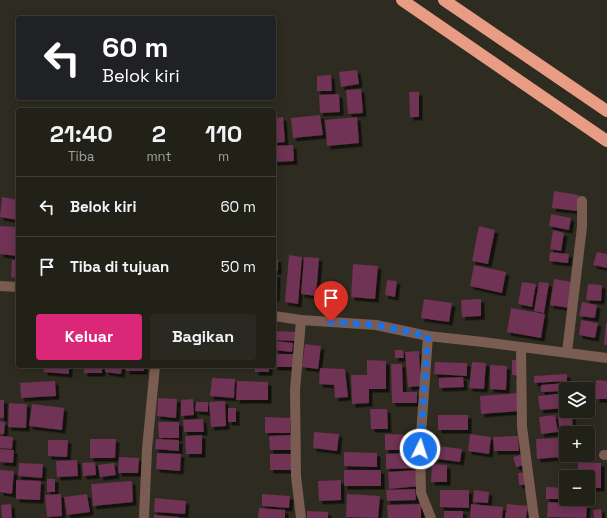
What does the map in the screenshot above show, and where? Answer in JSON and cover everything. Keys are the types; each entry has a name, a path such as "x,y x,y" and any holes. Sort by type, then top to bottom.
{"highway":[{"path":"402,0 607,141"},
{"path":"444,0 607,111"}],"street":[{"path":"567,352 582,227 582,201"},
{"path":"0,286 16,288"},
{"path":"276,316 301,320 376,325 428,336 607,358"},
{"path":"301,320 295,390 296,476 301,518"},
{"path":"428,336 420,449 422,498 431,518"},
{"path":"521,348 522,427 534,518"},
{"path":"144,518 155,368"}],"building":[{"path":"357,70 359,84 341,87 339,72"},
{"path":"331,75 332,91 317,91 317,76"},
{"path":"361,89 363,113 348,114 346,90"},
{"path":"409,92 419,92 419,117 410,117"},
{"path":"339,94 340,112 320,113 319,95"},
{"path":"320,115 323,135 293,138 291,118"},
{"path":"283,117 285,142 276,143 276,118"},
{"path":"357,117 359,143 327,146 325,120"},
{"path":"293,145 294,161 276,162 276,146"},
{"path":"554,191 579,195 577,211 552,208"},
{"path":"2,197 16,200 16,220 0,217"},
{"path":"551,214 571,218 569,230 549,226"},
{"path":"0,226 16,227 16,256 0,254"},
{"path":"479,226 495,230 488,264 472,261"},
{"path":"553,230 564,233 561,251 550,249"},
{"path":"550,252 569,254 568,263 549,261"},
{"path":"597,252 607,254 607,268 593,265"},
{"path":"289,255 302,257 298,304 285,302"},
{"path":"304,257 319,258 316,296 301,294"},
{"path":"276,259 278,259 278,271 276,271"},
{"path":"12,260 16,260 16,278 11,277"},
{"path":"353,264 378,266 375,299 351,297"},
{"path":"474,265 506,272 502,293 470,286"},
{"path":"276,274 277,274 276,298"},
{"path":"554,279 573,282 569,308 550,305"},
{"path":"387,280 397,281 395,297 385,295"},
{"path":"522,282 536,284 532,307 518,304"},
{"path":"539,282 549,283 544,313 534,311"},
{"path":"588,284 602,285 601,301 586,300"},
{"path":"424,299 452,303 449,322 421,318"},
{"path":"481,299 481,316 462,317 461,300"},
{"path":"582,302 597,305 595,318 579,316"},
{"path":"511,308 545,314 541,338 507,332"},
{"path":"581,320 598,323 595,338 579,335"},
{"path":"606,323 607,345 604,345"},
{"path":"276,331 296,332 296,341 276,340"},
{"path":"276,341 293,343 292,352 276,350"},
{"path":"305,344 321,346 318,369 302,367"},
{"path":"395,350 403,350 404,358 395,358"},
{"path":"419,351 421,386 408,387 405,352"},
{"path":"276,354 295,354 295,367 276,367"},
{"path":"367,360 386,361 386,389 369,389 369,403 352,404 351,375 367,375"},
{"path":"512,360 520,360 520,376 512,375"},
{"path":"435,362 467,363 467,376 434,374"},
{"path":"472,362 486,363 484,389 469,388"},
{"path":"391,364 402,364 403,392 417,392 417,403 392,403"},
{"path":"490,365 507,366 506,390 490,389"},
{"path":"44,368 69,368 69,374 44,372"},
{"path":"84,368 102,368 102,373 84,373"},
{"path":"105,368 122,368 121,374 105,372"},
{"path":"126,368 144,368 144,371 126,371"},
{"path":"255,368 269,368 269,372 255,372"},
{"path":"320,368 345,369 348,397 335,398 334,385 319,384"},
{"path":"567,374 567,381 534,383 534,376"},
{"path":"463,377 464,387 439,388 439,378"},
{"path":"212,378 235,379 234,398 210,396"},
{"path":"596,380 607,381 607,399 596,399"},
{"path":"55,381 56,396 21,398 20,383"},
{"path":"237,381 268,382 268,400 236,400"},
{"path":"559,384 559,391 541,392 541,385"},
{"path":"518,393 520,411 481,414 480,396"},
{"path":"559,394 559,409 540,410 538,396"},
{"path":"158,398 177,399 176,418 157,416"},
{"path":"193,399 194,415 181,416 181,400"},
{"path":"0,400 4,400 4,418 0,418"},
{"path":"225,401 226,426 211,427 209,402"},
{"path":"196,402 208,402 208,412 195,411"},
{"path":"9,403 27,404 26,428 8,427"},
{"path":"32,404 64,408 62,430 29,426"},
{"path":"228,408 236,408 236,422 228,422"},
{"path":"370,409 387,409 388,429 371,429"},
{"path":"438,415 468,415 468,430 438,430"},
{"path":"555,415 558,432 541,434 539,417"},
{"path":"265,417 290,418 290,433 265,433"},
{"path":"558,417 572,418 573,426 559,426"},
{"path":"203,419 204,432 184,432 183,420"},
{"path":"0,421 5,422 4,434 0,434"},
{"path":"158,422 179,422 179,438 159,438"},
{"path":"314,432 339,434 337,451 313,448"},
{"path":"385,434 419,435 419,450 385,450"},
{"path":"470,434 491,437 489,454 468,451"},
{"path":"202,435 202,454 186,454 185,436"},
{"path":"291,435 291,450 270,450 269,436"},
{"path":"0,436 13,437 12,449 0,448"},
{"path":"518,436 519,451 494,451 493,437"},
{"path":"559,438 559,457 537,459 536,439"},
{"path":"90,439 116,439 115,458 90,458"},
{"path":"156,439 179,440 179,451 155,449"},
{"path":"48,440 68,440 67,457 48,456"},
{"path":"431,445 462,449 460,462 430,458"},
{"path":"0,449 14,450 13,463 0,462"},
{"path":"344,452 377,453 377,467 344,466"},
{"path":"157,453 181,454 180,471 156,469"},
{"path":"418,453 418,468 386,469 386,454"},
{"path":"270,454 294,454 294,470 270,470"},
{"path":"523,454 525,465 516,467 513,457"},
{"path":"119,457 139,458 138,473 118,473"},
{"path":"77,460 78,476 57,477 56,461"},
{"path":"95,462 96,475 83,476 82,463"},
{"path":"19,463 43,464 42,478 18,476"},
{"path":"114,463 116,475 100,477 98,465"},
{"path":"578,463 601,463 601,488 595,488 595,470 578,470"},
{"path":"432,464 447,465 447,482 431,482"},
{"path":"0,470 14,471 12,494 0,492"},
{"path":"344,470 381,470 381,486 344,486"},
{"path":"418,470 420,486 389,489 388,472"},
{"path":"527,472 527,485 519,485 518,473"},
{"path":"47,479 55,479 55,492 47,492"},
{"path":"16,480 41,481 40,500 16,499"},
{"path":"341,480 341,500 319,501 318,481"},
{"path":"132,481 133,502 93,506 91,484"},
{"path":"546,487 559,488 559,499 546,499"},
{"path":"415,489 416,500 387,501 386,490"},
{"path":"440,490 469,490 469,508 440,507"},
{"path":"474,490 489,492 488,503 473,502"},
{"path":"61,494 62,516 47,517 45,495"},
{"path":"87,494 90,512 67,515 64,497"},
{"path":"262,494 290,496 289,508 262,506"},
{"path":"347,494 380,496 378,518 346,517"},
{"path":"155,498 186,501 185,514 154,512"},
{"path":"548,502 559,503 559,506 587,506 586,518 547,517"},
{"path":"11,504 12,518 2,518 1,505"},
{"path":"421,504 421,518 388,518 387,505"},
{"path":"471,504 503,507 502,518 470,518"},
{"path":"507,504 528,506 526,518 505,518"},
{"path":"259,508 285,510 285,518 258,518"},
{"path":"601,509 602,518 594,518 593,510"},
{"path":"307,511 328,512 328,518 307,518"},
{"path":"444,511 463,511 463,518 444,518"},
{"path":"154,515 179,517 179,518 154,518"}],"route":[{"path":"331,322 376,325 428,336 420,449"}]}
